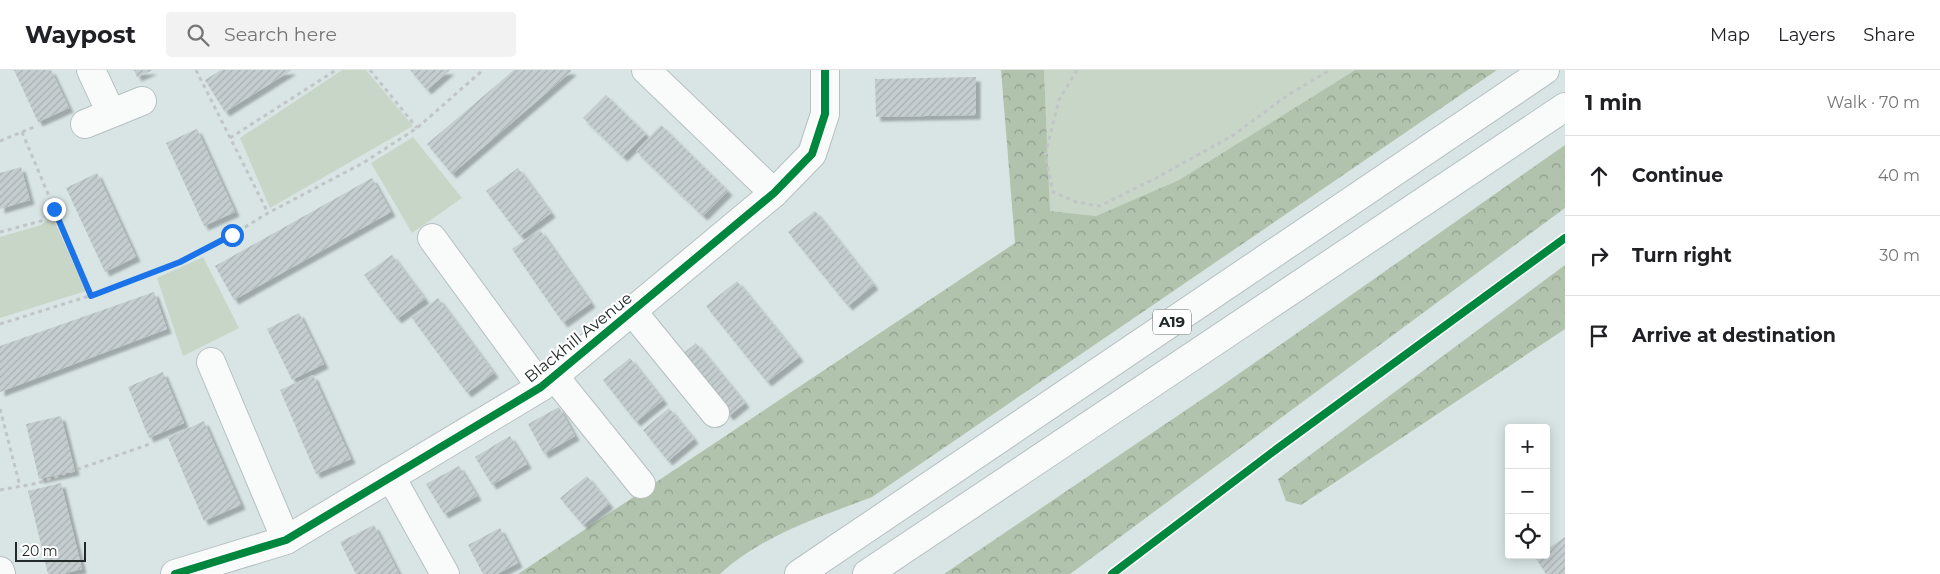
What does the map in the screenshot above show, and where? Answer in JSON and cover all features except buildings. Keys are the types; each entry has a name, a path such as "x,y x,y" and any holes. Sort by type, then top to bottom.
{"main road":[{"path":"91,70 111,113"},
{"path":"646,70 774,193"},
{"name":"Blackhill Avenue","path":"175,574 286,540 547,382 774,193 812,154 825,114 825,70"},
{"name":"A19","path":"799,574 1545,70"},
{"path":"85,124 142,101"},
{"name":"A19","path":"867,574 1565,107"},
{"name":"Blackhill Avenue","path":"432,238 547,382"},
{"path":"632,311 714,413"},
{"path":"211,362 286,540"},
{"path":"547,382 641,484"},
{"path":"392,477 445,574"}],"path":[{"path":"196,70 268,213"},
{"path":"230,138 336,70"},
{"path":"370,70 417,128"},
{"path":"0,324 91,296 180,262 232,235 268,213 363,163 417,128 483,70"},
{"path":"1077,70 1059,100 1045,155 1053,192 1076,202 1100,206 1232,136 1288,95 1330,70"},
{"path":"0,141 34,127"},
{"path":"22,132 91,296"},
{"path":"0,232 40,220 54,209"},
{"path":"0,409 20,486"},
{"path":"0,490 38,483 150,444"}],"green space":[{"path":"342,70 366,70 413,126 270,208 240,138"},
{"path":"1001,70 1044,70 1050,211 1096,216 1179,180 1355,70 1497,70 872,497 792,528 754,548 720,574 518,574 1015,243"},
{"path":"1044,70 1355,70 1179,180 1096,216 1050,211"},
{"path":"413,137 462,198 412,233 371,163"},
{"path":"1565,145 1565,208 1070,574 944,574 1220,387"},
{"path":"52,216 86,291 0,318 0,237 41,225"},
{"path":"203,257 239,328 183,356 157,278"},
{"path":"1565,265 1565,329 1301,505 1286,501 1278,479"}],"cycle path":[{"path":"175,574 286,540 541,387 774,193 812,154 825,114 825,70"},
{"path":"1112,574 1278,448 1565,238"}],"route":[{"path":"54,209 91,296 180,262 232,235"}]}
